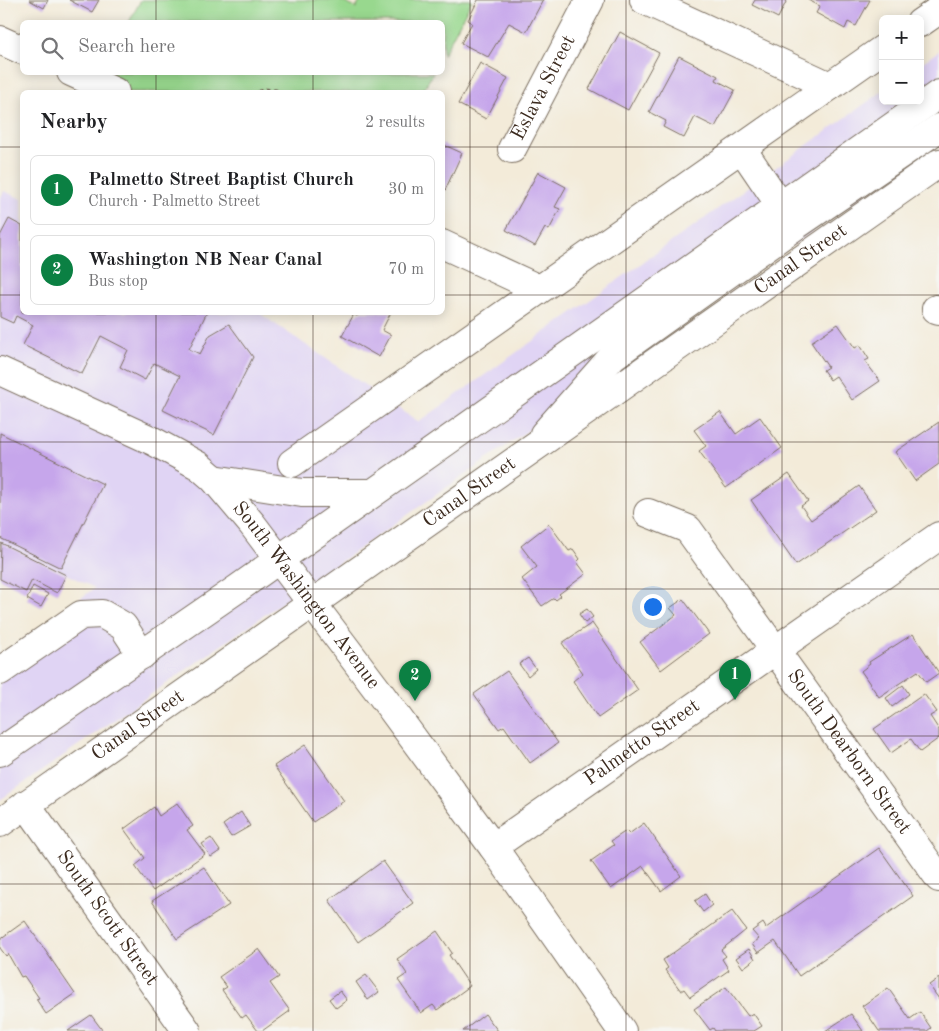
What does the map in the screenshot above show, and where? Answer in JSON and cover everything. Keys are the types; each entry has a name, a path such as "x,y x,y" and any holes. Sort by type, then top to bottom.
{"street":[{"name":"Eslava Street","path":"512,149 590,0"},
{"path":"644,0 830,86"},
{"path":"924,20 939,10"},
{"path":"0,40 20,49"},
{"path":"292,463 879,52"},
{"path":"78,75 111,90"},
{"path":"529,450 613,356 939,94"},
{"path":"0,752 371,494 787,216 939,128"},
{"path":"742,149 787,216"},
{"name":"Canal Street","path":"0,823 939,163"},
{"path":"445,245 539,289"},
{"name":"South Washington Avenue","path":"0,371 153,441 199,466 214,479 278,559 493,847 622,1031"},
{"path":"214,479 302,493 371,494"},
{"name":"South Dearborn Street","path":"648,513 688,529 939,878"},
{"name":"Palmetto Street","path":"493,847 939,536"},
{"path":"0,671 81,615 102,614 123,626 142,655"},
{"name":"South Scott Street","path":"26,804 187,1031"}],"path":[{"path":"262,90 276,90"}],"shaded area":[{"path":"939,51 939,143 0,800 0,656 95,588 0,542 0,199 4,191 20,198 20,315 262,315 419,422 879,94 879,105 924,105 924,61"}],"green space":[{"path":"141,0 339,0 356,8 361,0 472,0 445,51 445,20 130,20"},
{"path":"105,75 432,75 423,90 114,90"}],"building":[{"path":"29,0 48,0 44,8"},
{"path":"69,0 99,0 92,12"},
{"path":"478,0 543,0 526,32 509,23 488,57 461,43 472,23 468,20"},
{"path":"755,0 787,0 778,18 752,5"},
{"path":"808,0 870,0 856,26 848,22 845,29 816,13 820,6"},
{"path":"620,32 659,53 628,110 589,89"},
{"path":"679,56 718,76 716,80 735,90 715,127 695,117 684,138 663,127 666,121 649,112"},
{"path":"480,63 508,78 486,119 458,104"},
{"path":"445,145 462,153 445,190"},
{"path":"538,172 566,187 555,207 560,209 549,230 545,228 535,246 506,230"},
{"path":"9,219 20,225 20,315 206,315 189,349 200,354 210,335 229,324 253,357 214,435 163,410 180,376 154,363 145,380 120,367 128,350 101,336 82,374 23,345 33,325 16,316 13,323 0,317 0,236"},
{"path":"353,315 390,315 382,330 391,335 379,357 342,336"},
{"path":"838,324 855,348 860,345 869,359 865,361 880,381 852,400 836,376 830,380 823,370 828,367 811,342"},
{"path":"720,412 736,434 760,417 782,448 726,488 699,451 706,446 694,430"},
{"path":"939,422 939,464 915,481 895,452"},
{"path":"0,433 103,484 61,568 0,538"},
{"path":"789,474 808,501 801,506 811,520 859,486 876,510 796,565 751,500"},
{"path":"549,524 569,551 573,549 580,559 577,562 586,574 559,594 561,596 556,600 554,598 542,606 522,579 537,567 521,546"},
{"path":"1,543 66,575 57,593 32,580 26,592 0,579"},
{"path":"33,586 48,594 41,607 27,599"},
{"path":"683,599 709,634 661,670 640,642 676,615 670,608"},
{"path":"587,609 593,617 585,623 579,614"},
{"path":"592,623 638,690 598,718 573,681 583,673 562,643"},
{"path":"913,634 939,673 926,682 918,671 879,697 861,671 870,664 869,662"},
{"path":"528,658 536,669 528,676 519,664"},
{"path":"507,671 558,743 530,763 504,726 499,729 474,694"},
{"path":"903,685 909,694 892,707 886,698"},
{"path":"924,694 937,712 930,716 939,730 939,738 920,752 911,739 891,753 874,729"},
{"path":"305,745 344,801 313,822 274,766"},
{"path":"177,803 193,826 187,830 205,854 153,891 135,866 145,858 124,829 154,807 159,816"},
{"path":"241,812 250,826 231,837 223,825"},
{"path":"644,823 681,876 661,891 643,866 611,889 591,861 614,845 611,841 626,831 629,834"},
{"path":"211,838 220,851 211,857 202,844"},
{"path":"879,848 913,896 799,976 775,941 758,953 752,944 759,939 752,931 763,923 766,928"},
{"path":"383,861 413,903 358,942 329,900"},
{"path":"204,867 229,905 177,939 152,901"},
{"path":"705,894 712,905 703,912 695,901"},
{"path":"732,911 746,930 721,950 726,956 722,959 729,970 690,997 684,989 681,991 665,970 668,968 663,960"},
{"path":"25,921 75,994 46,1014 36,999 39,998 24,976 21,977 8,954 6,956 0,948 0,939"},
{"path":"437,931 452,953 449,955 470,986 437,1010 433,1005 421,1013 398,980 407,974 397,959"},
{"path":"259,949 279,977 270,983 290,1011 262,1031 258,1031 246,1015 242,1018 222,990 227,987 219,977"},
{"path":"749,949 755,959 743,968 736,958"},
{"path":"366,975 379,992 368,1000 356,982"},
{"path":"939,978 939,999 929,985"},
{"path":"726,987 748,1016 753,1013 762,1026 754,1031 715,1031 713,1028 710,1030 694,1009"},
{"path":"888,988 910,1019 920,1012 931,1028 927,1031 879,1031 862,1006"},
{"path":"340,991 347,1000 336,1008 329,999"},
{"path":"485,1014 498,1031 463,1031"},
{"path":"851,1014 863,1031 825,1031"},
{"path":"91,1015 103,1031 68,1031"}],"place":[{"name":"Palmetto Street Baptist Church","path":"735,700"},
{"name":"Washington NB Near Canal","path":"415,701"}]}
